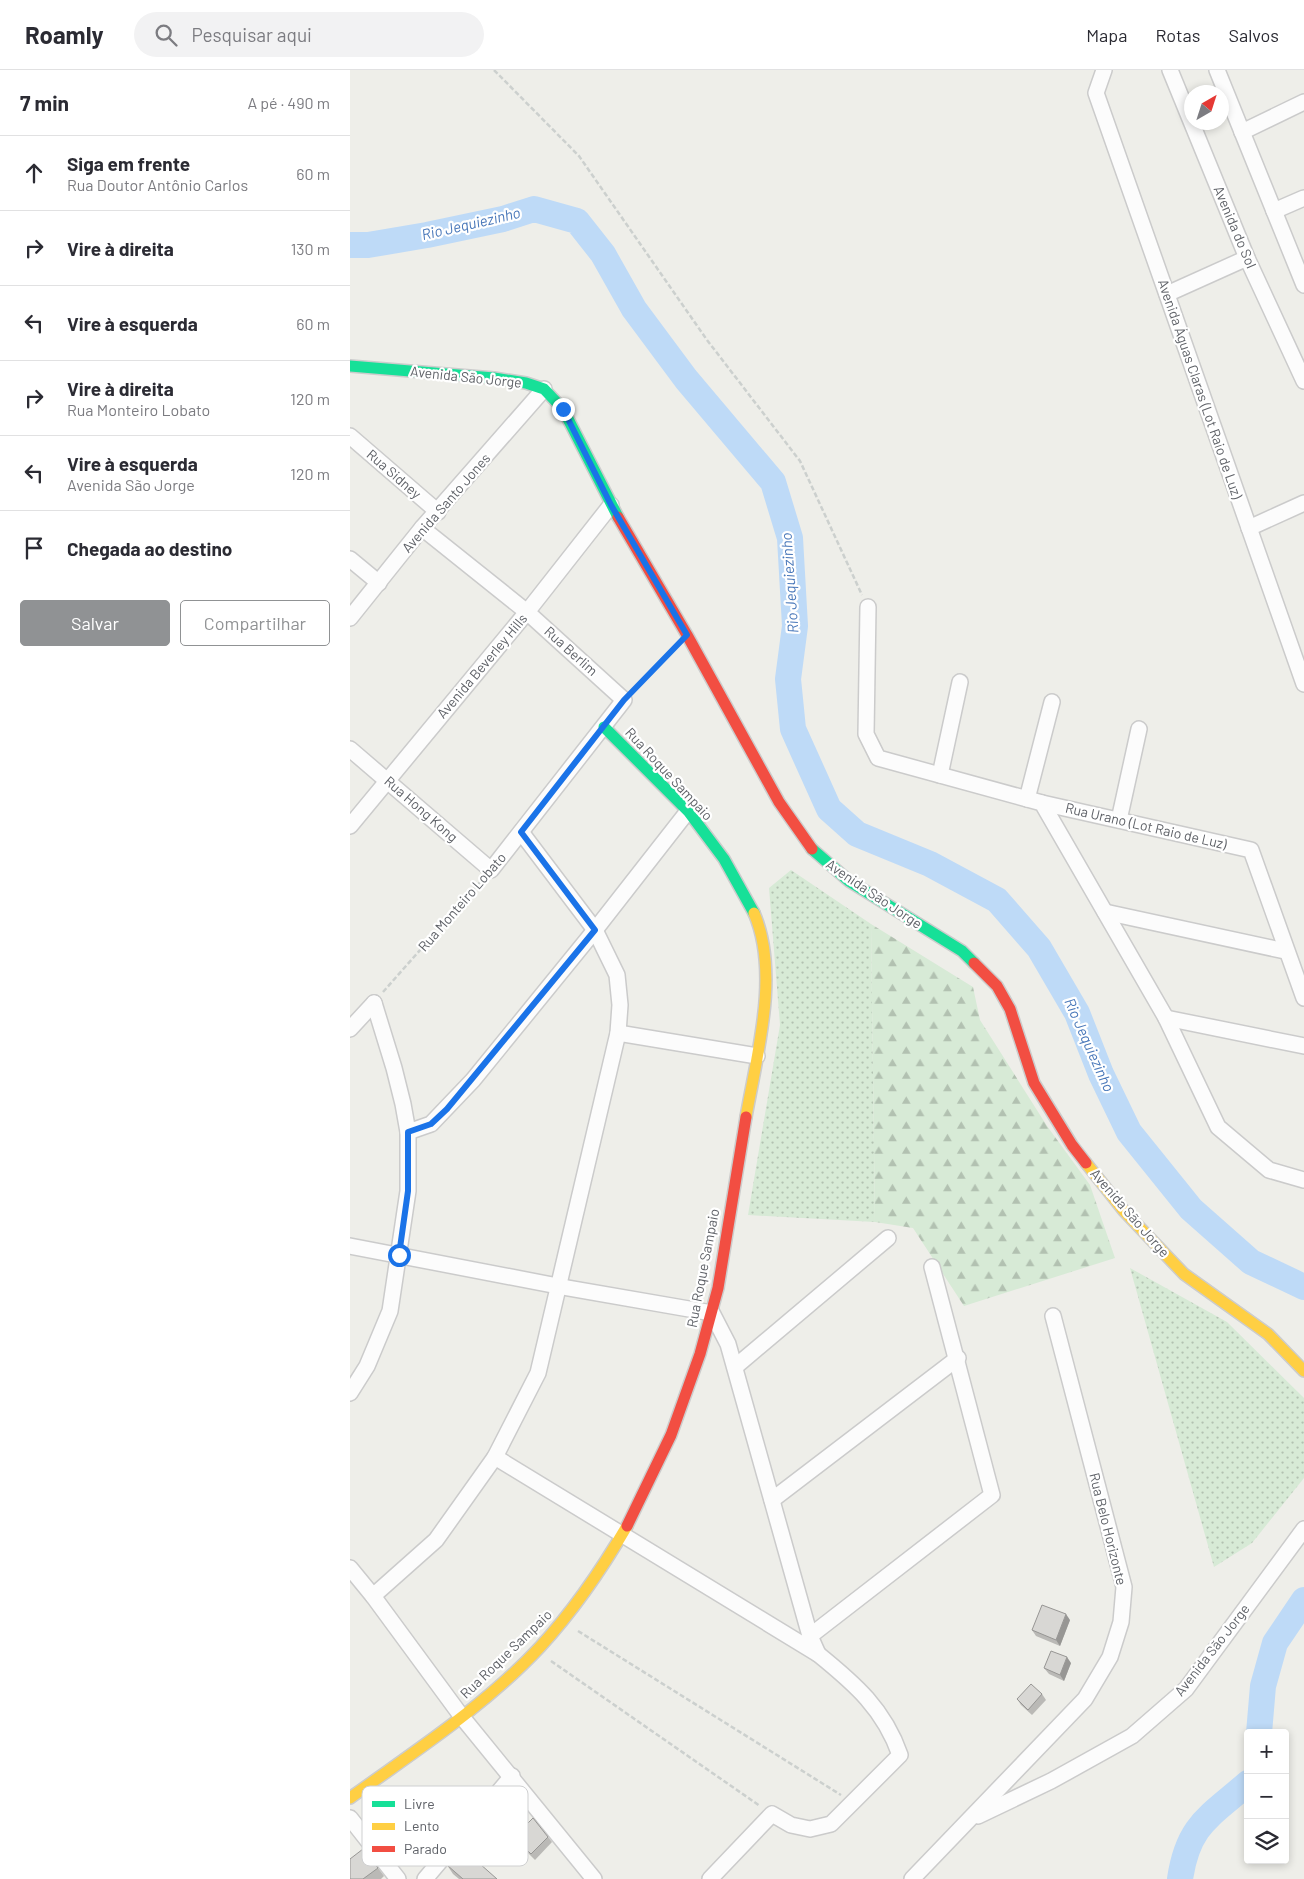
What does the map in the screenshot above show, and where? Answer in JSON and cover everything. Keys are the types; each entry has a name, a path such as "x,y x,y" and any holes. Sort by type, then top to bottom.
{"street":[{"name":"Avenida Águas Claras (Lot Raio de Luz)","path":"1104,70 1096,93 1304,684"},
{"name":"Avenida do Sol","path":"1170,70 1247,258 1304,381"},
{"path":"1217,70 1304,285"},
{"path":"1242,132 1304,102"},
{"path":"1274,211 1304,198"},
{"path":"1167,294 1247,258"},
{"name":"Avenida São Jorge","path":"350,366 494,378 526,383 544,389 563,409 611,505 687,635 779,802 816,855 850,881 962,951 997,986 1010,1009 1034,1083 1072,1145 1124,1211 1184,1274 1268,1334 1304,1370"},
{"name":"Avenida Santo Jones","path":"350,618 422,528 544,389"},
{"name":"Rua Sidney","path":"350,436 438,512"},
{"path":"1249,528 1304,502"},
{"name":"Avenida Beverley Hills","path":"350,826 527,612 611,505"},
{"name":"Rua Berlim","path":"422,528 527,612 624,700"},
{"path":"350,559 379,583"},
{"name":"Rua Urano (Lot Raio de Luz)","path":"868,607 866,734 878,758 1034,801 1251,850 1285,951"},
{"path":"940,776 960,682"},
{"name":"Rua Monteiro Lobato","path":"491,870 624,700"},
{"path":"1052,702 1034,801 1105,912 1166,1018 1218,1127 1269,1170 1304,1180"},
{"name":"Rua Roque Sampaio","path":"367,1786 462,1717 536,1650 563,1621 623,1533 651,1478 682,1407 712,1313 765,1004 765,959 755,915 724,859 688,811 604,727"},
{"path":"1119,820 1139,729"},
{"name":"Rua Hong Kong","path":"350,749 491,870"},
{"path":"408,1132 431,1124 447,1109 595,930 688,811"},
{"path":"373,1596 436,1540 495,1457 538,1373 618,1034 620,1005 617,975 595,930 521,832"},
{"path":"1105,912 1285,951 1304,998"},
{"path":"350,1028 374,1003 394,1068 408,1132 408,1191 390,1311 367,1366 350,1393"},
{"path":"1166,1018 1304,1046"},
{"path":"618,1034 757,1056"},
{"path":"735,1367 888,1238"},
{"path":"350,1246 712,1313 728,1344 810,1636 818,1654"},
{"path":"810,1636 992,1495 958,1358 932,1267"},
{"name":"Rua Belo Horizonte","path":"912,1879 1085,1699 1110,1657 1121,1622 1124,1587 1053,1316"},
{"path":"772,1500 958,1358"},
{"path":"495,1457 623,1533 818,1654 856,1684 880,1712 894,1736 900,1755 831,1824 810,1829 791,1825 772,1814 710,1879"},
{"name":"Avenida São Jorge","path":"968,1821 1051,1781 1132,1736 1186,1689 1304,1528"},
{"path":"350,1568 373,1596 462,1717 520,1786"},
{"path":"504,1786 512,1776"},
{"name":"Rua Roque Sampaio","path":"350,1798 362,1789"},
{"path":"528,1796 594,1879"},
{"path":"350,1818 362,1833"},
{"path":"388,1866 398,1879"},
{"path":"425,1879 436,1866"}],"path":[{"path":"494,70 579,156 707,340 800,461 868,607"},
{"path":"624,700 687,635"},
{"name":"Rua Monteiro Lobato","path":"374,1003 491,870"},
{"path":"563,1621 853,1802"},
{"path":"536,1650 772,1814"}],"green space":[{"path":"791,870 871,924 875,1222 748,1215 780,1025 769,888"},
{"path":"871,924 973,987 980,1020 1047,1126 1090,1185 1115,1258 964,1306 913,1228 875,1222"},
{"path":"1130,1268 1227,1322 1304,1398 1304,1478 1252,1543 1214,1567"}],"building":[{"path":"1042,1605 1066,1614 1056,1640 1032,1630"},
{"path":"1051,1651 1067,1657 1060,1675 1044,1668"},
{"path":"1031,1684 1042,1694 1028,1710 1017,1699"},
{"path":"533,1818 548,1837 531,1854 528,1851 528,1823"},
{"path":"362,1850 362,1866 376,1866 378,1868 363,1879 350,1879 350,1859"},
{"path":"448,1866 482,1866 497,1879 463,1879"}],"waterway":[{"name":"Rio Jequiezinho","path":"350,245 368,245 427,235 503,219 534,209 577,221 603,254 634,309 686,379 773,482 790,538 795,626 788,679 793,729 829,809 857,834 930,864 997,900 1039,948 1077,1013 1101,1074 1129,1132 1191,1209 1251,1262 1304,1287"},
{"name":"Rio Jequiezinho","path":"1259,1729 1263,1686 1275,1643 1304,1600"},
{"name":"Rio Jequiezinho","path":"1180,1879 1184,1861 1195,1834 1211,1814 1244,1786"}],"traffic: fast":[{"path":"350,366 494,378 526,383 544,389 563,409 618,517"},
{"path":"604,727 688,811 724,859 754,913"},
{"path":"812,849 849,881 962,951 974,963"}],"traffic: slow":[{"path":"746,1117 760,1041 766,987 762,936 754,913"},
{"path":"1086,1163 1124,1211 1184,1274 1268,1334 1304,1371"},
{"path":"367,1786 449,1727 519,1668 540,1647 576,1604 608,1558 627,1526"},
{"path":"350,1798 362,1789"}],"traffic: jam":[{"path":"618,517 687,635 779,802 812,849"},
{"path":"974,963 997,986 1010,1009 1034,1083 1072,1145 1086,1163"},
{"path":"627,1526 671,1435 700,1354 718,1288 746,1117"}],"route":[{"path":"399,1255 408,1191 408,1132 431,1124 447,1109 473,1080 595,930 521,832 624,700 687,635 611,505 563,409"}]}
